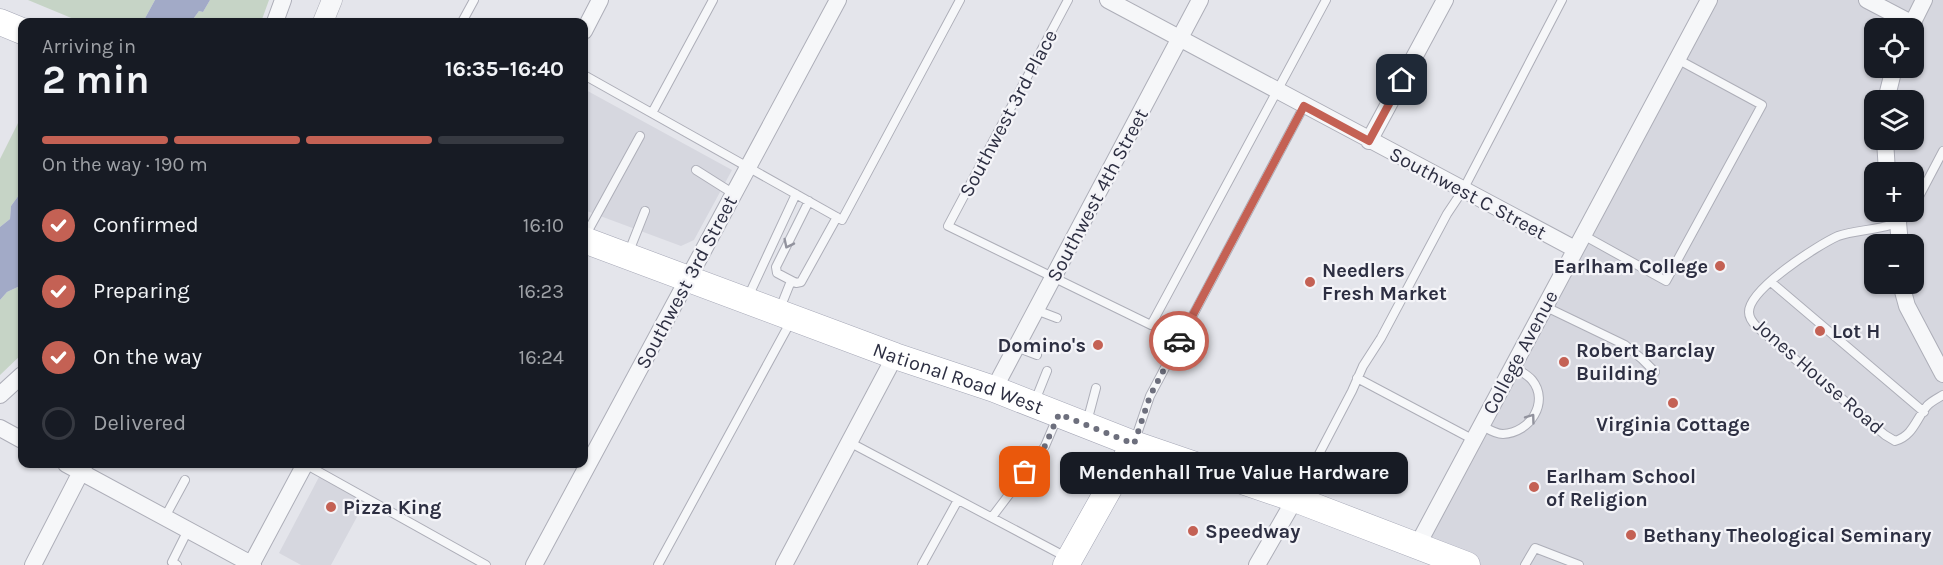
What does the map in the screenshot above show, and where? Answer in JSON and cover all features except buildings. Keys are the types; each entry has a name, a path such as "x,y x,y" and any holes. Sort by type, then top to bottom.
{"main road":[{"path":"0,22 18,29"},
{"name":"National Road West","path":"588,242 895,356 994,389 1134,444 1295,499 1467,565"},
{"path":"1068,562 1134,444"}],"street":[{"path":"276,18 283,0"},
{"path":"325,18 332,0"},
{"path":"588,23 600,0"},
{"name":"Southwest 3rd Street","path":"588,465 838,0"},
{"name":"Southwest C Street","path":"1108,0 1463,190 1579,242"},
{"name":"Southwest 4th Street","path":"994,389 1200,0"},
{"path":"1369,141 1445,0"},
{"name":"College Avenue","path":"1417,546 1709,0"},
{"path":"1867,0 1898,18"},
{"path":"1916,18 1924,0"},
{"path":"1904,294 1907,306 1943,374"},
{"path":"784,565 895,356"},
{"path":"0,395 18,379"},
{"path":"0,428 18,438"},
{"path":"33,565 77,468"},
{"path":"81,468 252,565 303,468"},
{"name":"Southwest 3rd Street","path":"534,565 586,468"},
{"path":"1257,565 1295,499"}],"lane":[{"path":"464,18 474,0"},
{"path":"652,113 713,0"},
{"path":"588,77 842,220 960,0"},
{"name":"Southwest 3rd Place","path":"1053,277 948,226 1068,0"},
{"path":"1053,277 1151,325 1326,0"},
{"path":"1295,499 1357,378 1381,338 1446,214 1463,190 1562,0"},
{"path":"1579,242 1666,281 1762,105 1677,59"},
{"path":"1134,444 1150,396 1304,106"},
{"path":"588,233 640,136"},
{"path":"1924,187 1943,151"},
{"path":"696,170 734,194"},
{"path":"746,301 796,194"},
{"path":"809,201 776,269 777,273 790,281 798,283 803,280 837,217"},
{"path":"627,257 645,211"},
{"name":"Jones House Road","path":"1881,222 1840,236 1803,256 1759,291 1749,309 1750,318 1757,327 1895,441 1904,439 1927,405 1943,395"},
{"path":"658,565 786,315 790,281"},
{"path":"1771,282 1924,412"},
{"path":"1544,306 1625,345 1655,372"},
{"path":"1036,310 1057,318"},
{"path":"1016,347 1036,356"},
{"path":"1357,378 1477,433 1505,434 1523,428 1534,417 1539,405 1539,394 1532,380 1512,366"},
{"path":"1033,405 1047,371"},
{"path":"1086,425 1096,388"},
{"path":"992,518 1041,452 1059,414"},
{"path":"849,442 992,518 1068,562"},
{"path":"312,468 486,565"},
{"path":"165,517 185,480"},
{"path":"922,565 958,500"},
{"path":"177,565 172,562 188,530"},
{"path":"1525,565 1535,548 1579,565"}],"shaded area":[{"name":"Earlham College","path":"1709,0 1943,0 1943,565 1467,565 1417,546"},
{"path":"588,91 732,170 694,240 681,246 588,211"},
{"path":"319,477 365,502 331,565 301,565 279,553"}],"green space":[{"path":"28,0 155,0 145,18 71,18"},
{"path":"210,0 269,0 262,18 194,18 199,11 203,12"},
{"path":"18,123 18,196 11,206 10,219 0,227 0,159"},
{"path":"18,287 18,358 0,375 0,300 7,292"}],"water":[{"path":"155,0 210,0 203,12 199,11 194,18 145,18"},
{"path":"18,196 18,287 7,292 0,300 0,227 10,219 11,206"}],"way so far":[{"path":"1025,472 1045,446 1059,414 1134,444 1150,396 1179,341"}],"place":[{"name":"Earlham College","path":"1720,266"},
{"name":"Needlers Fresh Market","path":"1310,282"},
{"name":"Lot H","path":"1820,331"},
{"name":"Domino's","path":"1098,345"},
{"name":"Robert Barclay Building","path":"1564,362"},
{"name":"Virginia Cottage","path":"1673,403"},
{"name":"Mendenhall True Value Hardware","path":"1025,472"},
{"name":"Earlham School of Religion","path":"1534,487"},
{"name":"Pizza King","path":"331,507"},
{"name":"Speedway","path":"1193,531"},
{"name":"Bethany Theological Seminary","path":"1631,535"}],"route":[{"path":"1179,341 1304,106 1369,141 1402,80"}]}
